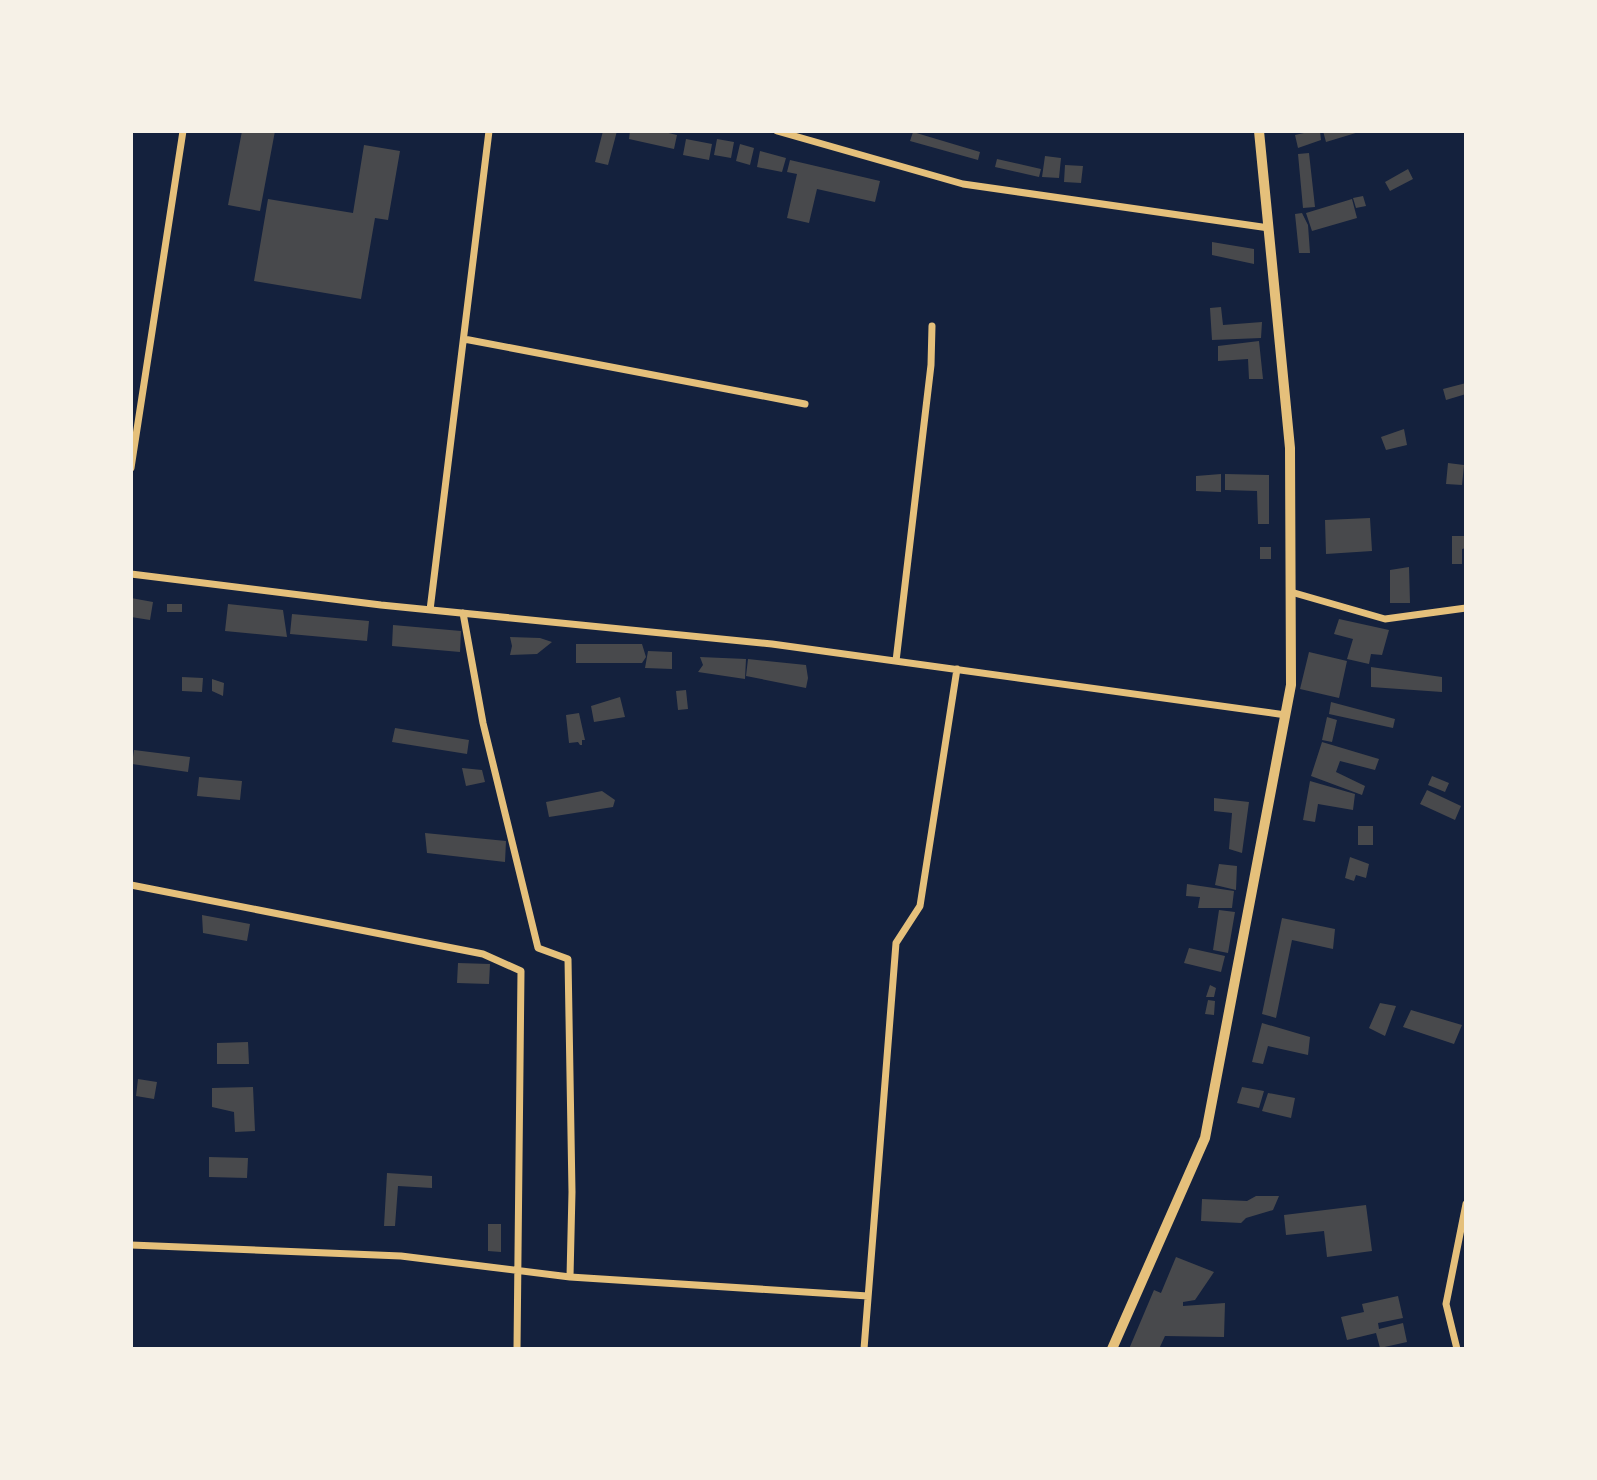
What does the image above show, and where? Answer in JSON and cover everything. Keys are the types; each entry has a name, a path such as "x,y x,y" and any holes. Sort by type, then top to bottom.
{"main road":[{"path":"1112,1349 1205,1138 1291,685 1290,448 1259,131"}],"street":[{"path":"131,468 183,131"},
{"path":"430,610 489,131"},
{"path":"777,131 962,184 1269,228"},
{"path":"896,661 931,365 932,326"},
{"path":"464,339 805,404"},
{"path":"131,574 430,610 772,644 1286,715"},
{"path":"1291,593 1385,619 1466,608"},
{"path":"463,613 483,723 538,948 568,960 572,1192 570,1277"},
{"path":"864,1349 896,943 920,906 957,669"},
{"path":"131,885 483,954 521,971 517,1349"},
{"path":"1457,1349 1446,1304 1466,1204"},
{"path":"131,1245 401,1255 570,1277 869,1296"}],"building":[{"path":"242,131 275,131 260,211 228,205"},
{"path":"603,131 617,131 608,165 595,162"},
{"path":"630,131 660,131 677,135 674,149 629,139"},
{"path":"1320,131 1321,140 1298,148 1295,135"},
{"path":"1323,131 1359,131 1359,132 1326,142"},
{"path":"913,132 980,152 978,160 910,141"},
{"path":"686,139 712,144 709,160 683,155"},
{"path":"717,139 734,142 731,158 714,155"},
{"path":"740,144 754,148 750,165 736,161"},
{"path":"364,145 400,151 388,220 375,218 361,299 254,281 268,199 353,213"},
{"path":"760,151 786,158 782,172 757,167"},
{"path":"1309,153 1315,207 1303,208 1298,154"},
{"path":"1045,156 1061,158 1059,178 1042,177"},
{"path":"997,159 1041,169 1039,177 995,167"},
{"path":"790,160 880,181 875,202 817,189 809,223 787,218 797,174 787,172"},
{"path":"1065,165 1083,166 1081,183 1064,182"},
{"path":"1408,169 1413,179 1390,191 1385,182"},
{"path":"1363,196 1366,206 1356,208 1353,198"},
{"path":"1352,199 1357,218 1312,231 1306,213"},
{"path":"1302,213 1308,225 1310,253 1299,253 1295,214"},
{"path":"1212,242 1254,249 1254,264 1212,255"},
{"path":"1221,307 1223,325 1262,322 1261,338 1212,340 1210,308"},
{"path":"1259,341 1263,379 1249,379 1248,359 1218,361 1218,346"},
{"path":"1466,383 1466,394 1446,400 1443,389"},
{"path":"1404,429 1407,445 1386,450 1381,437"},
{"path":"1448,463 1464,465 1462,485 1446,484"},
{"path":"1221,474 1221,492 1196,491 1196,476"},
{"path":"1225,474 1269,475 1269,524 1258,524 1257,491 1225,490"},
{"path":"1370,518 1372,551 1326,554 1325,520"},
{"path":"1452,536 1466,536 1466,548 1462,549 1462,564 1452,564"},
{"path":"1260,547 1271,547 1271,559 1260,559"},
{"path":"1409,567 1410,603 1390,603 1390,570"},
{"path":"131,598 153,602 150,620 131,617"},
{"path":"167,604 182,604 182,612 167,612"},
{"path":"228,604 283,610 287,637 225,631"},
{"path":"292,614 369,621 367,641 290,634"},
{"path":"1339,619 1389,630 1382,655 1371,654 1369,664 1347,659 1353,639 1334,634"},
{"path":"393,625 461,631 460,652 392,646"},
{"path":"510,637 540,638 552,642 537,654 510,655"},
{"path":"576,644 642,644 646,657 642,663 576,663"},
{"path":"648,651 672,652 672,669 645,668"},
{"path":"1309,652 1347,661 1339,698 1300,689"},
{"path":"700,657 746,659 745,679 698,672 703,665"},
{"path":"748,659 806,665 806,688 746,676"},
{"path":"1371,667 1442,677 1442,692 1371,687"},
{"path":"182,677 203,678 202,692 182,691"},
{"path":"212,679 224,683 223,696 212,691"},
{"path":"686,690 688,709 678,710 676,691"},
{"path":"620,697 625,717 594,722 591,706"},
{"path":"1331,702 1395,719 1393,728 1329,714"},
{"path":"579,713 585,740 582,740 582,745 578,742 569,743 566,715"},
{"path":"1327,717 1337,720 1332,742 1322,740"},
{"path":"395,728 469,740 467,754 392,742"},
{"path":"1322,742 1379,759 1375,770 1340,761 1336,772 1365,786 1362,795 1311,776"},
{"path":"134,750 190,757 188,772 132,764"},
{"path":"462,768 482,770 485,782 466,786"},
{"path":"1432,776 1449,783 1445,792 1428,785"},
{"path":"199,777 242,781 240,800 197,796"},
{"path":"1310,781 1355,794 1353,810 1318,804 1315,822 1303,820"},
{"path":"1427,790 1461,806 1455,820 1420,804"},
{"path":"602,791 615,800 613,807 549,817 546,802"},
{"path":"1214,798 1249,802 1242,853 1229,849 1232,813 1214,811"},
{"path":"1358,826 1373,826 1373,845 1358,845"},
{"path":"425,833 506,841 505,862 427,853"},
{"path":"1350,857 1369,864 1366,878 1356,875 1354,881 1345,878"},
{"path":"1219,864 1237,866 1236,890 1215,885"},
{"path":"1187,884 1234,891 1232,908 1198,908 1200,897 1186,896"},
{"path":"1219,910 1235,912 1228,953 1213,950"},
{"path":"202,915 250,924 247,941 203,933"},
{"path":"1282,918 1335,929 1333,949 1292,940 1276,1018 1262,1014"},
{"path":"1189,948 1225,956 1221,972 1184,963"},
{"path":"458,963 490,964 489,984 457,983"},
{"path":"1210,985 1216,988 1214,997 1206,997"},
{"path":"1208,1000 1215,1001 1214,1015 1205,1014"},
{"path":"1380,1003 1396,1006 1385,1036 1369,1028"},
{"path":"1411,1010 1462,1025 1454,1044 1403,1027"},
{"path":"1262,1023 1310,1037 1308,1055 1268,1046 1263,1064 1252,1062"},
{"path":"248,1042 249,1064 217,1064 217,1043"},
{"path":"138,1079 157,1082 154,1099 136,1096"},
{"path":"253,1087 255,1131 235,1132 234,1112 212,1107 212,1088"},
{"path":"1242,1087 1264,1091 1259,1108 1237,1103"},
{"path":"1268,1093 1295,1098 1291,1118 1262,1111"},
{"path":"209,1157 248,1158 247,1178 209,1177"},
{"path":"387,1173 432,1176 432,1188 398,1186 395,1226 384,1226"},
{"path":"1256,1196 1279,1196 1273,1210 1246,1218 1241,1223 1201,1221 1202,1199 1247,1201"},
{"path":"1366,1205 1372,1251 1327,1257 1324,1231 1286,1235 1284,1215"},
{"path":"488,1224 501,1224 501,1252 488,1251"},
{"path":"1176,1257 1214,1272 1195,1300 1183,1302 1183,1306 1225,1303 1224,1337 1165,1336 1159,1349 1129,1349 1154,1290 1161,1293"},
{"path":"1398,1296 1403,1318 1378,1323 1379,1329 1403,1323 1407,1342 1380,1348 1376,1333 1347,1340 1341,1317 1364,1312 1362,1304"}]}
